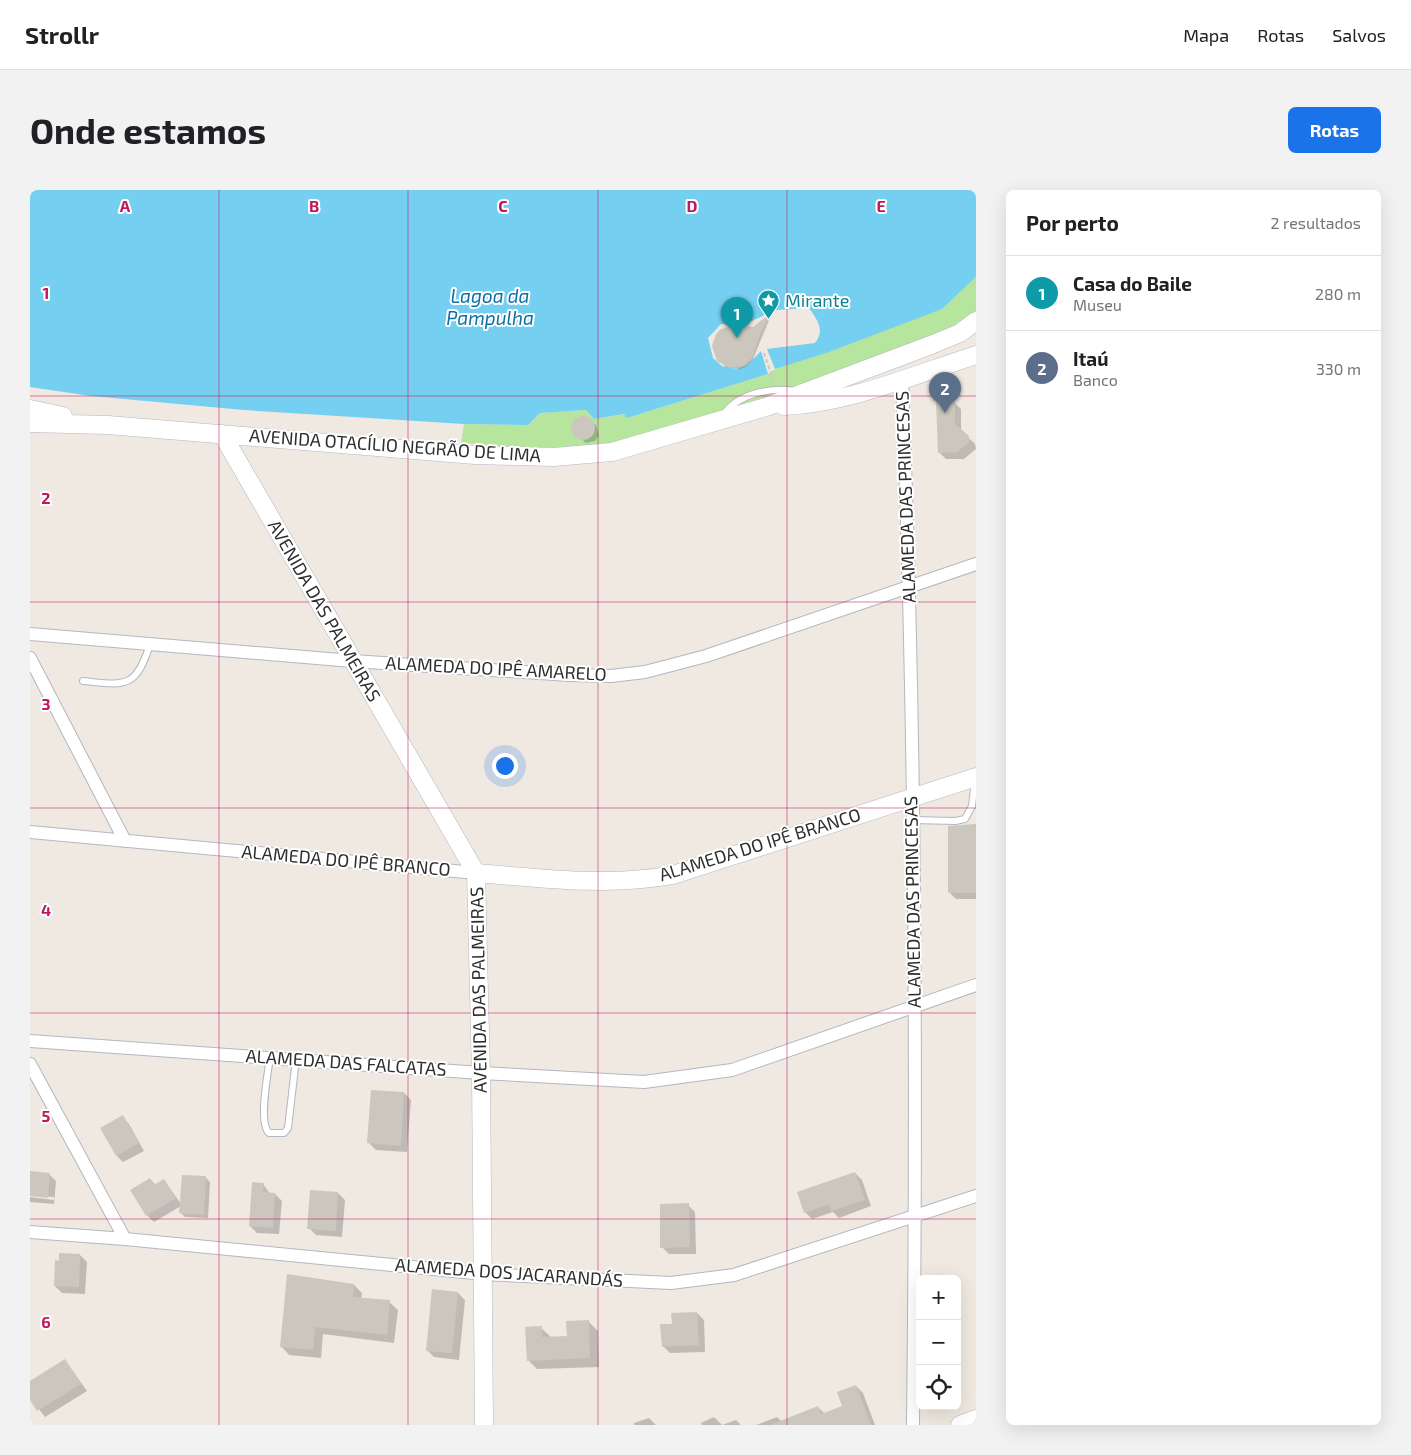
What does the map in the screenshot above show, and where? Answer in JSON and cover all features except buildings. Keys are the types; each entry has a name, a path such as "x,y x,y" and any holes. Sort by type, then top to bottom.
{"street":[{"name":"AVENIDA OTACÍLIO NEGRÃO DE LIMA","path":"30,424 108,425 474,455 554,457 612,452 719,421 805,392 960,333 976,321"},
{"path":"902,380 902,369 906,362 923,353 931,345"},
{"name":"AVENIDA OTACÍLIO NEGRÃO DE LIMA","path":"766,406 811,404 902,380 976,355"},
{"name":"ALAMEDA DAS PRINCESAS","path":"902,380 910,587 915,1006 913,1425"},
{"name":"AVENIDA OTACÍLIO NEGRÃO DE LIMA","path":"30,409 108,425"},
{"name":"AVENIDA DAS PALMEIRAS","path":"222,434 476,873 481,1073 485,1425"},
{"name":"ALAMEDA DO IPÊ AMARELO","path":"30,634 352,661 570,675 629,674 661,669 706,656 976,564"},
{"path":"30,658 125,841"},
{"name":"ALAMEDA DO IPÊ BRANCO","path":"30,832 476,873 593,881 654,878 699,868 976,777"},
{"name":"ALAMEDA DAS FALCATAS","path":"30,1041 481,1073 644,1082 732,1070 976,985"},
{"path":"30,1064 125,1238"},
{"name":"ALAMEDA DOS JACARANDÁS","path":"30,1232 125,1238 484,1274 671,1283 734,1275 976,1196"},
{"path":"960,1425 976,1419"}],"lane":[{"path":"719,421 726,411 740,400 754,394 773,390 805,392"},
{"path":"83,681 120,685 127,682 143,663 150,644"},
{"path":"912,820 955,821 965,819 972,806 976,777"},
{"path":"270,1057 264,1120 266,1130 269,1133 284,1133 288,1128 296,1059"}],"path":[{"path":"764,353 775,385"}],"green space":[{"path":"976,277 976,321 669,434 588,447 523,448 461,443 464,424 528,425 540,413 586,410 594,419 625,414 627,418 768,374 775,369 942,309"}],"water":[{"name":"Lagoa da Pampulha","path":"30,190 976,190 976,277 942,309 829,352 775,369 767,349 815,343 818,338 820,334 819,326 809,308 776,310 747,323 721,324 708,338 713,358 722,366 737,369 746,366 761,351 768,374 627,418 624,414 594,419 586,410 540,413 528,425 464,424 244,410 91,396 30,387"}],"place":[{"name":"Mirante","path":"769,320"},
{"name":"Casa do Baile","path":"737,338"},
{"name":"Itaú","path":"945,413"}]}
